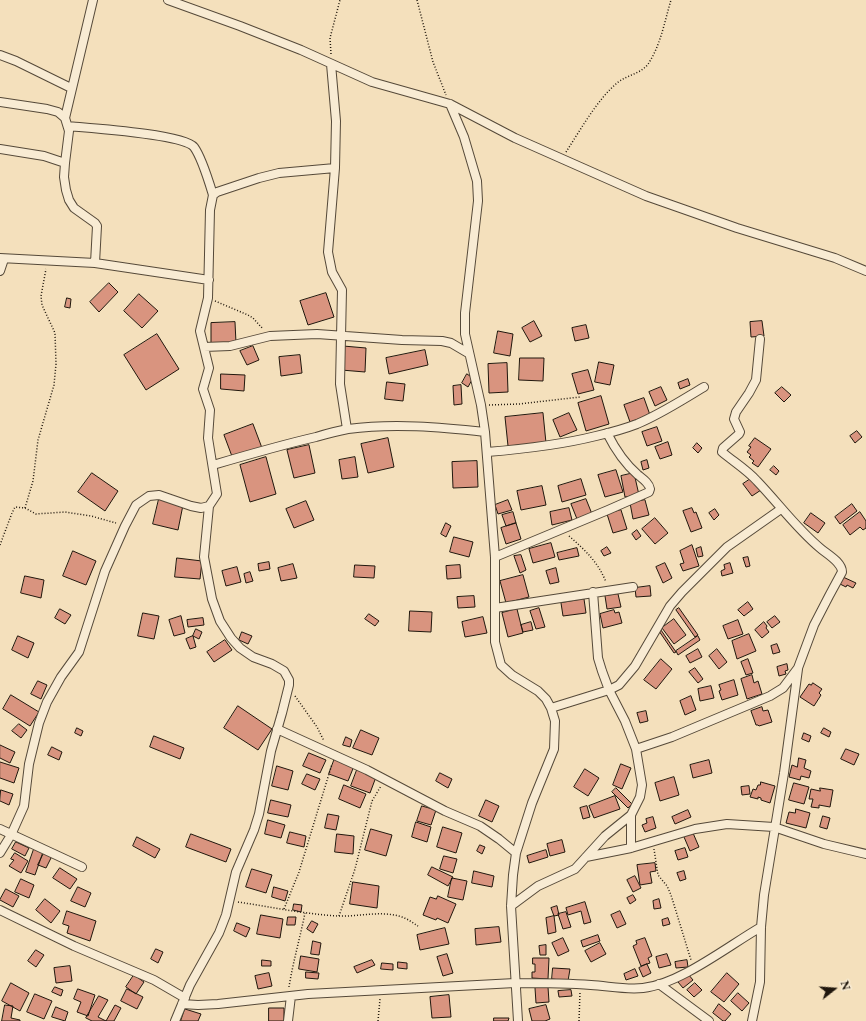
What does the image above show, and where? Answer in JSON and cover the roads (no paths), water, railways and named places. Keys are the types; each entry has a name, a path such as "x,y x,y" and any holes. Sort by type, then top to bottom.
{"street":[{"path":"65,118 93,0"},
{"path":"168,0 240,26 372,82 450,104 515,138 646,196 737,228 835,258 866,271"},
{"path":"0,55 16,61 71,88"},
{"path":"331,64 336,120 335,168 328,252 332,272 342,290 340,384 347,429"},
{"path":"0,102 48,109 58,112 65,118 69,132 64,163 66,190 69,200 74,208 97,226 95,263"},
{"path":"450,104 464,137 477,182 478,201 465,313 465,334 468,353 481,405 485,432 495,557 496,642 501,665 512,675 538,691 546,699 551,708 555,721 554,748 532,803 516,853 513,875 511,906 518,1021"},
{"path":"68,126 170,137 187,142 194,146 205,169 213,195 210,210 208,298 200,331 209,368 203,389 210,410 208,438 217,494 210,506 204,557 212,599 220,621 231,638 240,648 284,671 289,680 289,685 271,751 254,830 236,872 226,915 219,933 193,978 175,1021"},
{"path":"0,149 44,156 64,163"},
{"path":"213,195 217,192 258,178 279,173 335,168"},
{"path":"0,271 2,258 95,263 209,280"},
{"path":"204,347 230,346 270,336 310,334 442,341 451,343 468,353"},
{"path":"752,1021 760,982 761,927 765,888 774,826 784,773 798,668 814,626 842,572 842,569 838,563 813,542 781,509 757,481 722,452 722,450 740,432 734,419 736,412 756,380 760,339"},
{"path":"487,452 531,448 607,433 636,424 668,409 704,387"},
{"path":"213,465 347,429 374,426 446,428 485,432"},
{"path":"495,557 646,494 650,487 645,480 631,469 617,453 607,433"},
{"path":"0,853 11,835 24,806 29,764 39,722 47,702 61,677 79,652 105,571 136,505 149,496 159,495 200,508 210,506"},
{"path":"551,708 609,690 625,679 635,666 670,606 687,587 727,546 781,509"},
{"path":"495,608 632,587"},
{"path":"511,906 538,886 575,869 605,836 631,815 640,797 642,785 636,750 625,721 609,690 598,658 593,592"},
{"path":"636,750 672,737 770,696 783,688 798,668"},
{"path":"277,729 332,753 445,811 480,826 500,839 516,853"},
{"path":"631,815 631,848"},
{"path":"586,857 631,848 695,828 727,824 774,826 824,844 866,854"},
{"path":"0,829 82,867"},
{"path":"0,910 74,946 154,980 183,1001 198,1005 289,997 515,983 580,984 644,988 659,984 693,969 761,927"},
{"path":"659,984 709,1021"},
{"path":"288,1021 289,997"}]}
